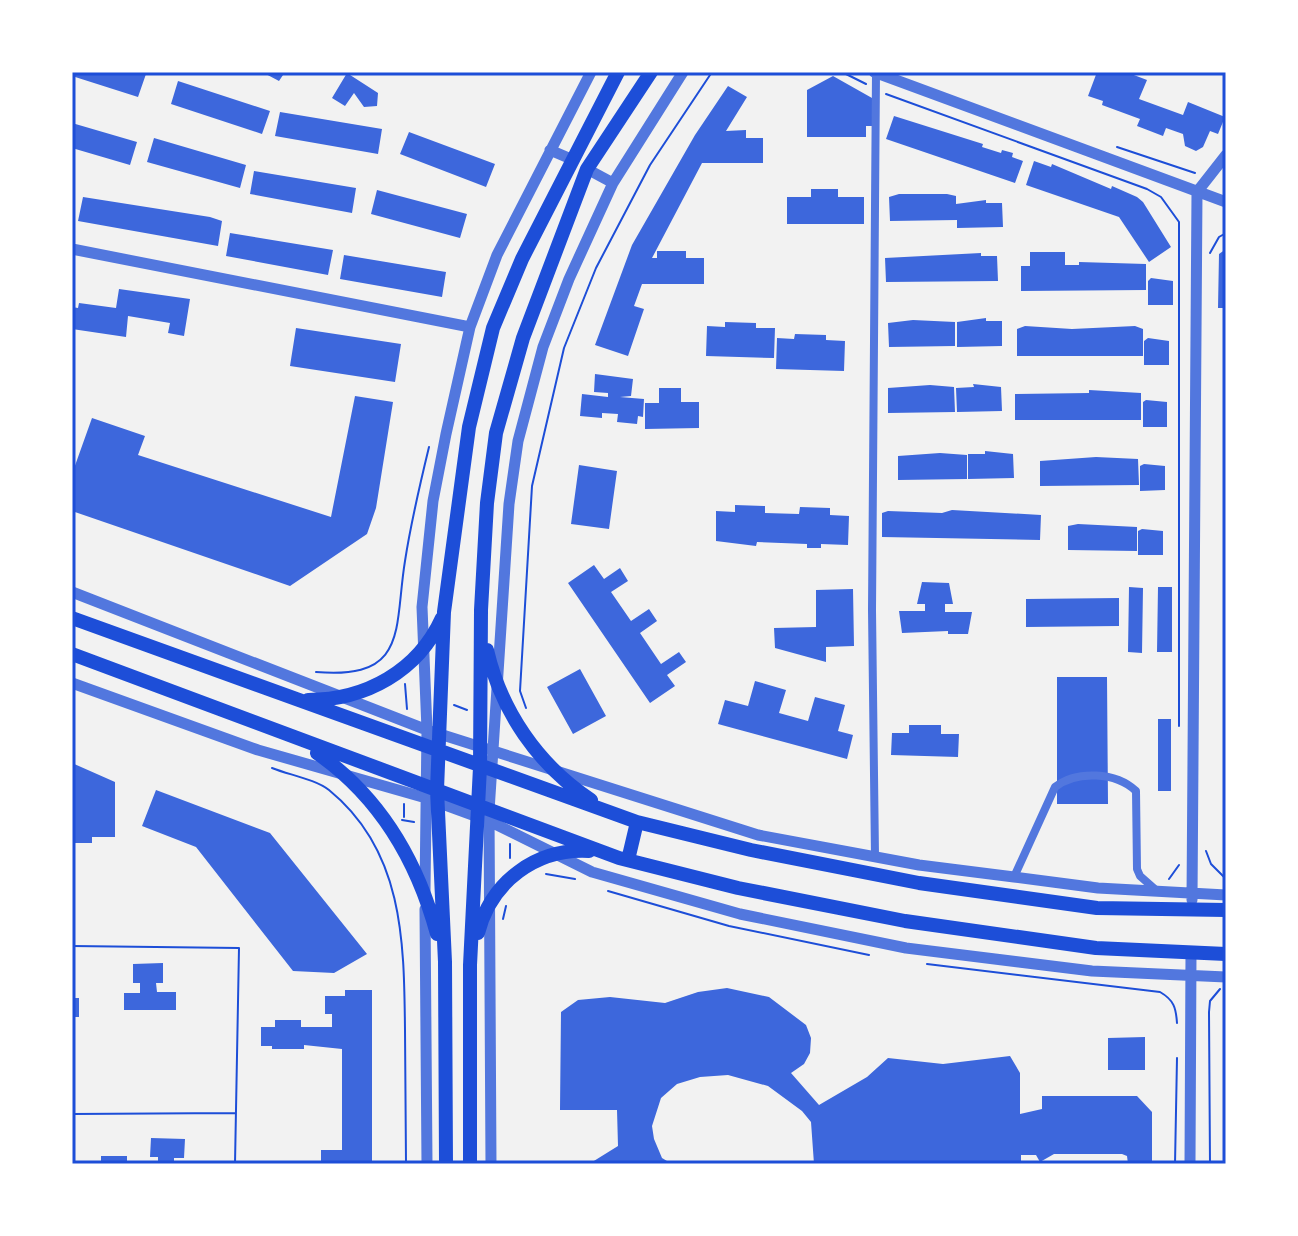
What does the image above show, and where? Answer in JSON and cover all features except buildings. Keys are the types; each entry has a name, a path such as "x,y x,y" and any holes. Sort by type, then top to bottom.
{"main road":[{"path":"446,1164 445,962 431,794 433,732 441,701 444,612 469,427 493,328 571,159 618,72"},
{"path":"470,1164 470,965 486,768 481,715 481,610 487,503 496,433 523,338 587,169 651,72"},
{"path":"481,610 487,653 498,685 522,732 556,772 587,797 632,820"},
{"path":"288,697 343,697 385,681 424,648 444,612"},
{"path":"72,618 632,820 751,850 919,883 1097,908 1192,903 1226,910"},
{"path":"72,654 483,814 624,859"},
{"path":"299,742 344,774 387,822 425,893 445,962"},
{"path":"624,859 632,820"},
{"path":"470,965 488,905 517,872 559,853 593,851 738,888 905,921 1096,948 1226,954"}],"street":[{"path":"433,732 422,607 433,501 470,327 497,255 591,72"},
{"path":"486,749 498,685 509,504 518,441 543,347 569,279 613,183 683,72"},
{"path":"875,856 872,610 875,72 1226,202"},
{"path":"550,150 571,159"},
{"path":"1192,903 1197,192 1226,155"},
{"path":"587,169 613,183"},
{"path":"72,249 470,327"},
{"path":"72,592 433,732 758,835 1014,877 1158,891 1192,903 1226,895"},
{"path":"72,683 168,720 344,774 431,794 425,827 427,1164"},
{"path":"1014,877 1055,787 1064,780 1079,777 1109,777 1125,781 1136,791 1137,869 1140,876 1158,891"},
{"path":"483,814 489,850 491,1164"},
{"path":"483,814 592,872 740,914 906,948 1092,971 1226,977"},
{"path":"1190,1164 1191,954"}],"path":[{"path":"529,718 520,691 532,486 564,348 596,268 650,165 712,72"},
{"path":"842,72 876,90 1147,189 1161,197 1179,222 1179,729"},
{"path":"441,701 481,715"},
{"path":"271,768 326,787 344,804 372,843 392,888 402,926 404,964 406,1164"},
{"path":"404,818 425,827"},
{"path":"489,850 510,859"},
{"path":"1169,879 1178,869 1180,854"},
{"path":"541,874 575,879"},
{"path":"601,888 729,926 878,956"},
{"path":"502,925 507,903"},
{"path":"72,946 239,948 235,1164"},
{"path":"920,963 961,971 1160,992 1170,998 1176,1007 1177,1025"},
{"path":"1210,1164 1209,1012 1214,994 1226,988"},
{"path":"1175,1164 1177,1056"},
{"path":"72,1114 236,1113"}]}
